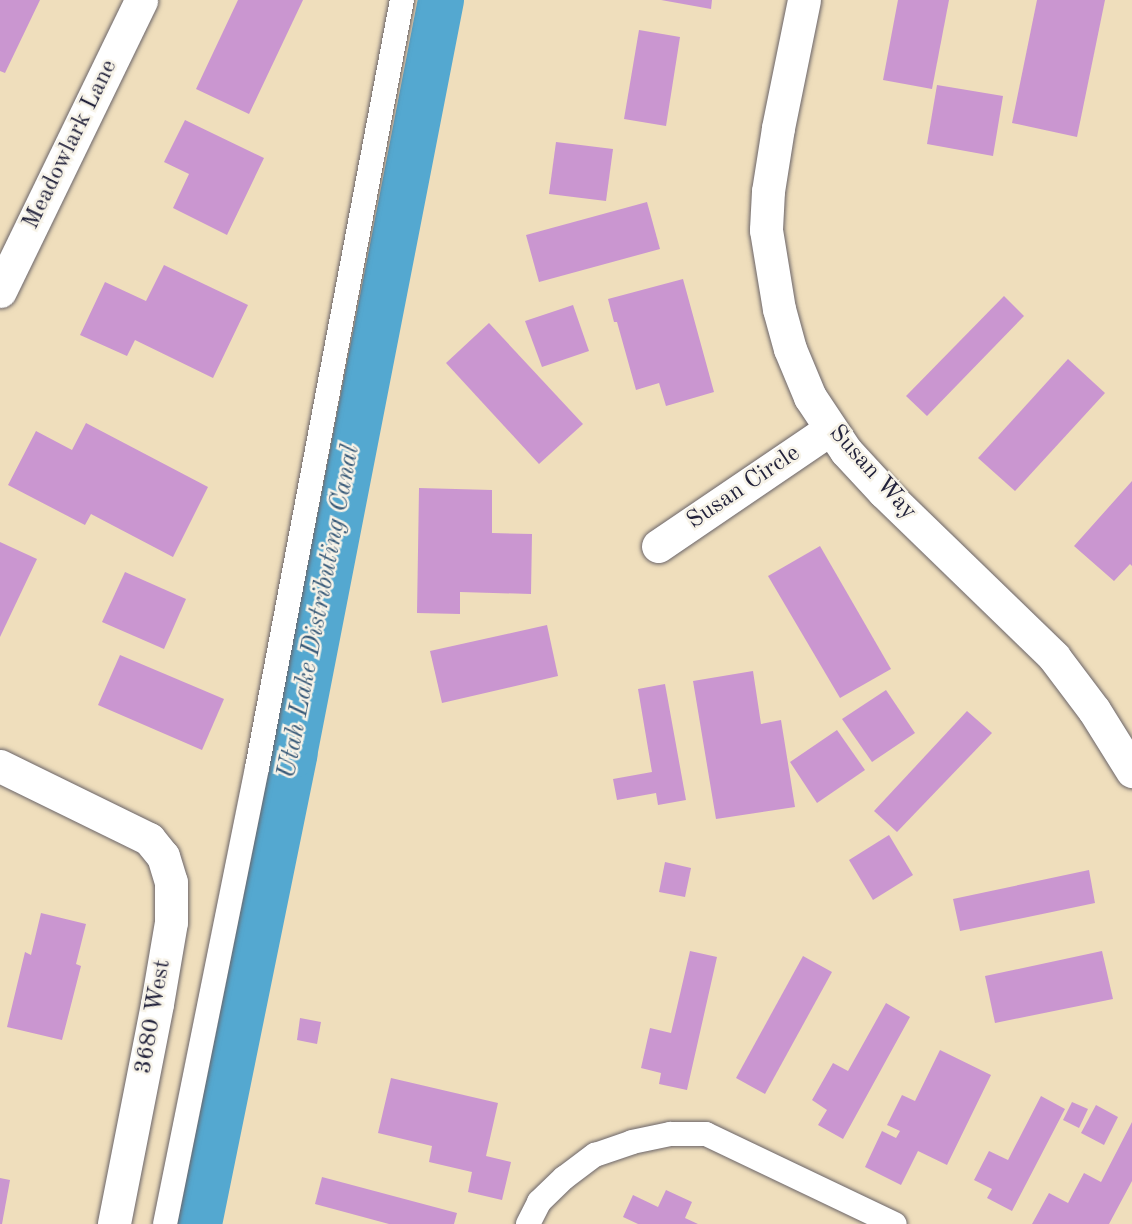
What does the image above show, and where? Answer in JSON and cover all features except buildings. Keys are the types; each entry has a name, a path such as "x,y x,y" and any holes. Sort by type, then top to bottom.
{"street":[{"name":"Meadowlark Lane","path":"0,291 141,0"},
{"name":"Susan Way","path":"804,0 778,128 768,191 766,230 775,286 790,349 810,397 830,429 884,492 1054,657 1094,710 1132,771"},
{"name":"Susan Circle","path":"658,546 830,429"},
{"name":"3680 West","path":"0,766 127,826 149,839 163,856 171,882 171,922 114,1224"}],"lane":[{"path":"165,1224 257,768 402,0"},
{"path":"528,1224 539,1202 564,1178 595,1155 632,1142 670,1134 706,1134 895,1224"}],"waterway":[{"name":"Utah Lake Distributing Canal","path":"199,1224 294,755 441,0"}]}
